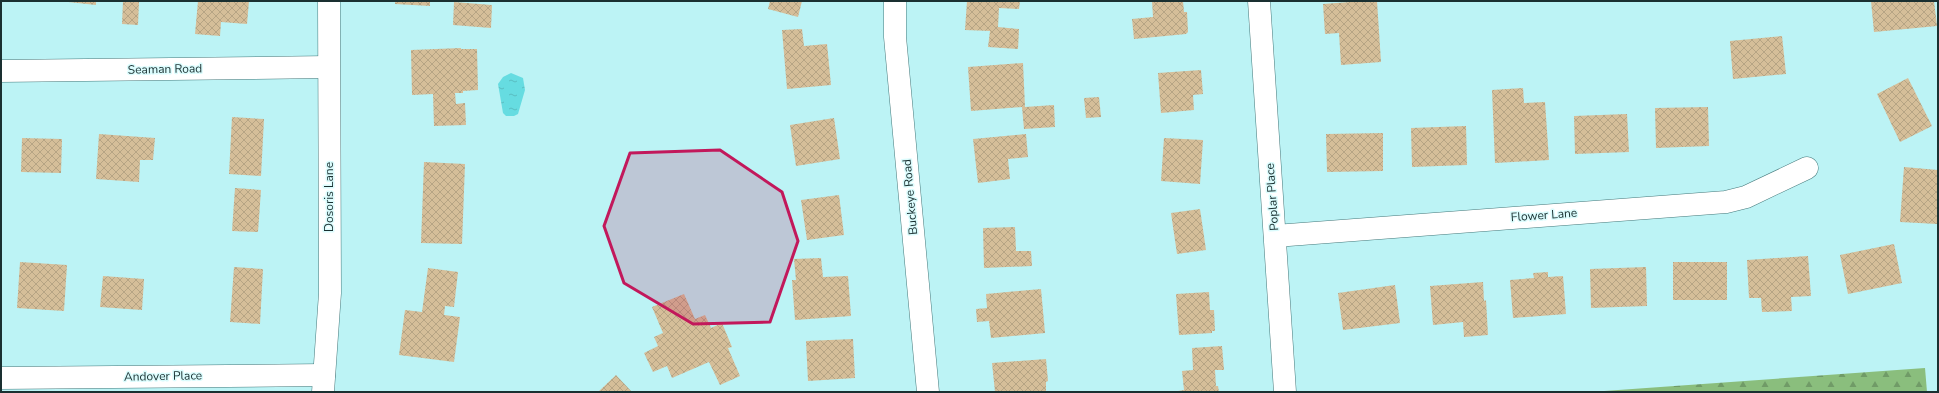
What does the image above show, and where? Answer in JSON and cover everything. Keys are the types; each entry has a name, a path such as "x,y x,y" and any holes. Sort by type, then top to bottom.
{"street":[{"name":"Dosoris Lane","path":"323,383 330,293 328,68 329,1"},
{"name":"Buckeye Road","path":"895,1 895,38 928,392"},
{"name":"Poplar Place","path":"1258,1 1285,392"},
{"name":"Seaman Road","path":"1,71 328,68"},
{"name":"Flower Lane","path":"1275,236 1726,202 1746,197 1807,168"},
{"name":"Andover Place","path":"1,378 323,383"}],"highlighted area":[{"path":"720,150 782,192 798,241 770,322 693,324 624,283 604,226 630,153"}],"green space":[{"path":"1925,368 1927,392 1590,392"}],"water":[{"path":"511,73 523,78 525,90 518,114 514,116 506,116 503,113 498,84 503,77"}],"building":[{"path":"59,1 96,1 96,5"},
{"path":"123,1 139,2 138,25 122,24"},
{"path":"198,1 249,1 247,24 221,22 220,36 195,34"},
{"path":"395,1 430,1 430,6 395,4"},
{"path":"770,1 802,1 798,17 768,9"},
{"path":"967,1 1020,1 1019,9 999,8 998,27 1019,29 1018,49 988,47 990,31 965,30"},
{"path":"1152,1 1183,1 1184,12 1187,12 1188,32 1186,34 1134,39 1132,19 1153,17"},
{"path":"1377,1 1381,62 1341,65 1339,33 1325,34 1323,4"},
{"path":"1871,1 1934,1 1937,26 1874,32"},
{"path":"454,2 492,5 491,28 453,25"},
{"path":"802,29 804,46 827,44 831,85 787,89 782,30"},
{"path":"1782,36 1786,74 1733,79 1730,41"},
{"path":"461,48 477,49 478,90 455,93 456,104 465,103 466,125 434,126 433,94 412,95 411,50"},
{"path":"1023,63 1025,107 1054,105 1055,127 1024,129 1022,107 971,111 968,67"},
{"path":"1201,70 1203,94 1193,95 1194,110 1161,113 1158,73"},
{"path":"1908,78 1932,126 1900,142 1877,94"},
{"path":"1523,88 1524,103 1545,102 1549,160 1495,163 1492,90"},
{"path":"1099,97 1101,117 1086,118 1084,98"},
{"path":"1708,107 1709,146 1656,148 1655,108"},
{"path":"1627,114 1629,152 1575,154 1574,116"},
{"path":"232,117 264,119 261,176 229,174"},
{"path":"834,118 840,159 796,166 790,125"},
{"path":"1466,126 1467,165 1412,167 1411,128"},
{"path":"1383,133 1383,171 1327,172 1326,134"},
{"path":"99,134 155,138 153,160 140,160 139,182 96,179"},
{"path":"1026,134 1028,157 1008,159 1010,179 978,183 973,139"},
{"path":"22,138 62,139 61,173 21,172"},
{"path":"1164,138 1203,140 1200,184 1161,181"},
{"path":"424,162 465,164 462,244 421,243"},
{"path":"1904,167 1938,170 1937,224 1900,222"},
{"path":"235,188 261,190 258,232 232,231"},
{"path":"839,195 844,235 807,240 801,200"},
{"path":"1200,209 1206,250 1177,254 1171,213"},
{"path":"1015,227 1016,251 1031,251 1032,266 984,268 983,228"},
{"path":"1894,244 1902,283 1848,294 1840,255"},
{"path":"1808,256 1811,296 1791,297 1792,311 1762,312 1761,298 1749,298 1747,260"},
{"path":"821,258 823,277 848,276 851,316 795,320 792,280 796,280 794,259"},
{"path":"20,262 67,265 64,311 17,308"},
{"path":"1673,262 1727,262 1727,300 1673,300"},
{"path":"234,267 263,269 260,324 230,322"},
{"path":"1646,267 1647,306 1591,308 1590,269"},
{"path":"428,268 458,272 454,307 445,306 444,315 460,317 454,362 399,355 405,310 422,312"},
{"path":"1548,272 1548,277 1563,276 1566,314 1513,318 1510,280 1534,278 1533,273"},
{"path":"103,276 144,279 142,310 100,307"},
{"path":"1483,282 1484,301 1486,300 1488,335 1464,337 1463,322 1433,325 1430,286"},
{"path":"1395,285 1400,323 1343,330 1338,293"},
{"path":"1041,289 1045,333 991,338 989,321 977,322 976,309 987,308 986,294"},
{"path":"1209,292 1210,310 1214,310 1215,331 1212,331 1212,333 1179,335 1176,294"},
{"path":"684,294 695,319 705,315 711,328 722,323 732,347 728,348 740,376 720,385 709,362 672,378 667,366 653,372 644,353 658,346 654,337 663,333 652,307"},
{"path":"853,339 855,378 808,381 806,341"},
{"path":"1222,346 1224,370 1215,370 1216,386 1218,386 1219,392 1172,392 1184,390 1182,371 1193,370 1192,348"},
{"path":"1046,359 1048,381 1046,382 1046,392 995,392 992,363"},
{"path":"616,375 632,392 598,392"}]}
